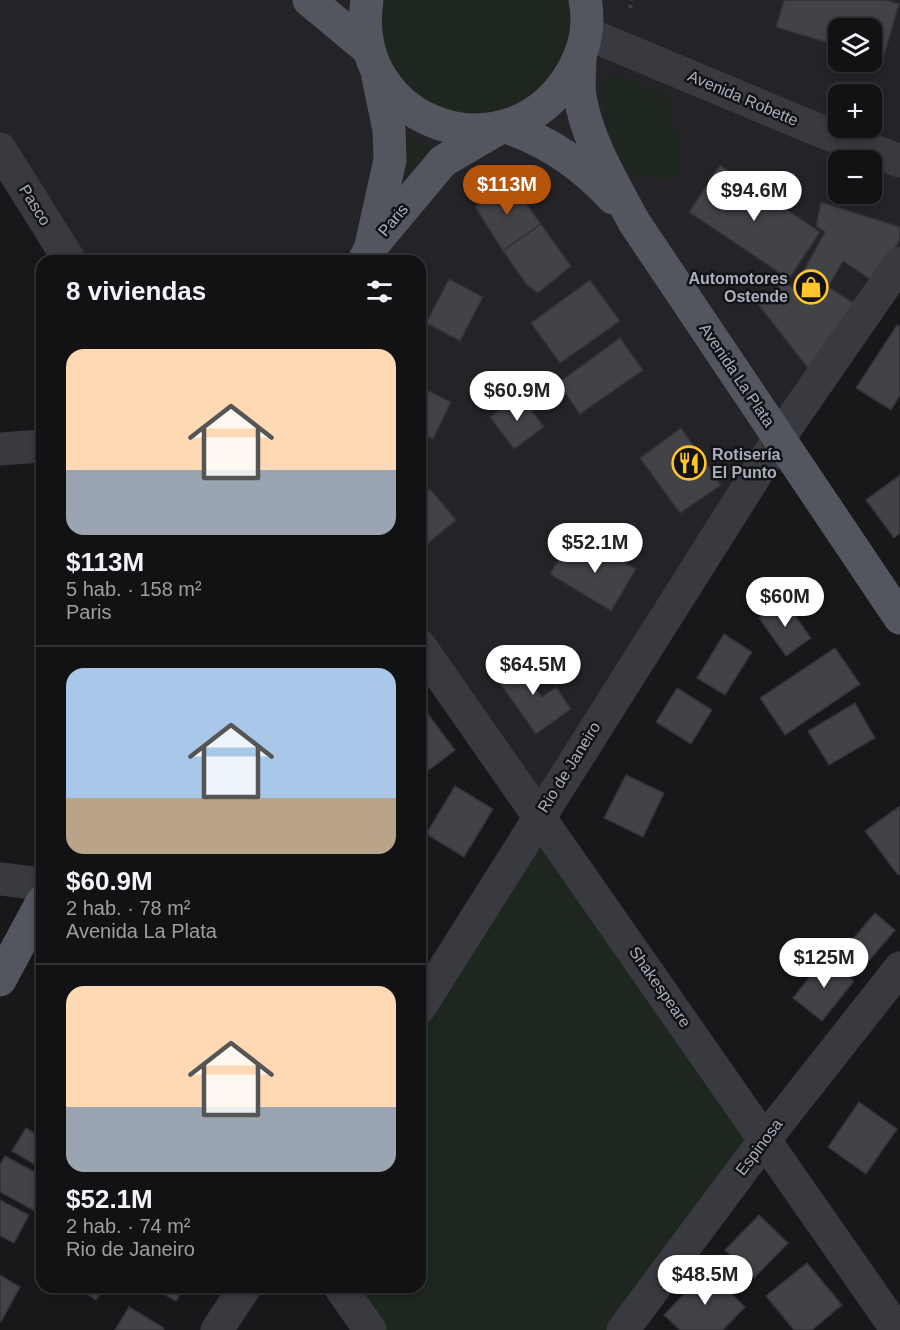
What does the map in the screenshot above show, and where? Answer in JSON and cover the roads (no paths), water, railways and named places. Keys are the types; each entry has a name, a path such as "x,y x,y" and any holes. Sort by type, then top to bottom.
{"main road":[{"path":"309,0 373,61 394,95 416,114 441,126 469,131 502,128"},
{"name":"Paris","path":"367,0 364,18 389,130 390,160 368,254"},
{"name":"Paris","path":"368,254 443,161 502,128 538,112 563,88 586,20"},
{"name":"Avenida La Plata","path":"586,20 580,94 586,121 605,168 634,222 900,618"},
{"name":"Avenida La Plata","path":"502,128 536,136 560,151 607,191 634,222"},
{"path":"0,980 36,913"}],"street":[{"name":"Avenida Robette","path":"586,20 818,130 900,161"},
{"name":"Pasco","path":"0,149 66,255"},
{"name":"Rio de Janeiro","path":"426,997 539,814 778,438 900,263"},
{"path":"0,448 36,446"},
{"name":"Shakespeare","path":"426,654 766,1138 897,1330"},
{"path":"0,879 36,883"},
{"name":"Espinosa","path":"622,1330 766,1138 900,968"},
{"path":"217,1330 241,1293"},
{"path":"344,1293 370,1330"}],"place":[{"name":"Automotores Ostende","path":"811,287"},
{"name":"Rotisería El Punto","path":"689,463"}]}
